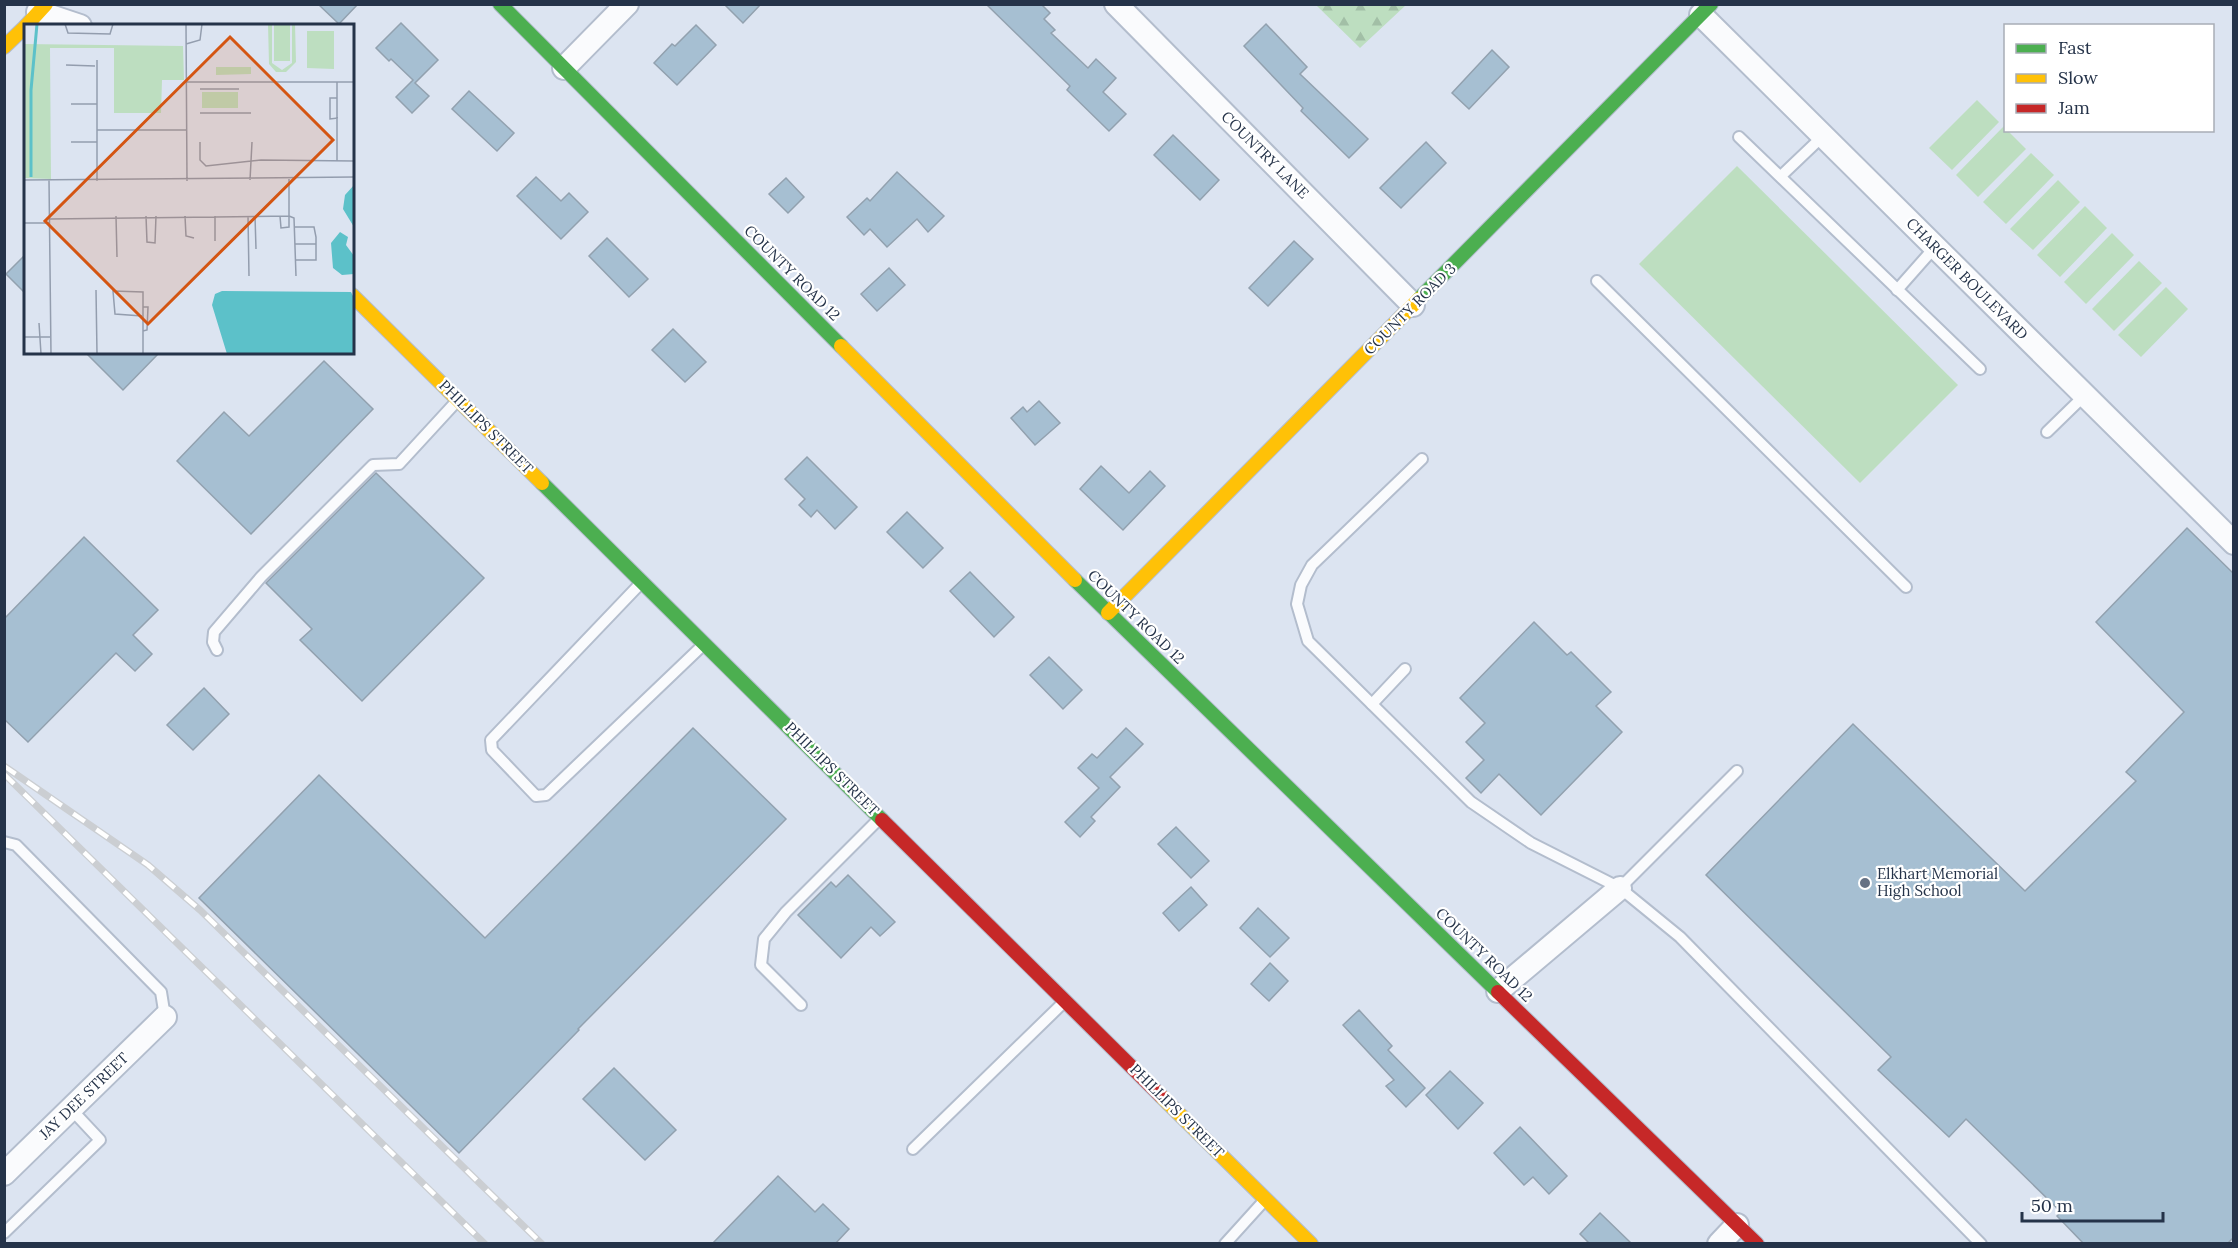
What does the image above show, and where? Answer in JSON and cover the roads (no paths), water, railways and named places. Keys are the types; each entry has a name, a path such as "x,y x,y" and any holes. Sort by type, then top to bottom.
{"street":[{"name":"COUNTY ROAD 12","path":"500,4 1108,613 1757,1244"},
{"path":"564,68 627,4"},
{"name":"COUNTRY LANE","path":"1116,4 1413,305"},
{"name":"COUNTY ROAD 3","path":"1108,613 1706,10"},
{"name":"CHARGER BOULEVARD","path":"1706,10 1824,135 2234,543"},
{"name":"PHILLIPS STREET","path":"354,297 1307,1242"},
{"path":"1498,991 1620,888"},
{"name":"JAY DEE STREET","path":"8,1164 71,1108 165,1017"},
{"path":"1719,1244 1737,1225"}],"lane":[{"path":"1781,176 1824,135"},
{"path":"1739,137 1980,369"},
{"path":"1897,290 1935,247"},
{"path":"1597,281 1906,587"},
{"path":"2047,432 2085,395"},
{"path":"217,650 213,642 214,632 261,577 373,465 399,464 459,400"},
{"path":"1422,459 1312,565 1301,585 1297,604 1308,641 1471,802 1531,843 1620,888 1680,937 1981,1244"},
{"path":"642,581 491,740 492,750 536,796 546,795 705,644"},
{"path":"1371,704 1405,669"},
{"path":"1620,888 1737,771"},
{"path":"801,1005 761,965 764,939 786,912 880,818"},
{"path":"4,842 16,845 161,992 165,1017"},
{"path":"913,1149 1065,1000"},
{"path":"4,1233 100,1140 71,1108"},
{"path":"1225,1244 1266,1199"}],"railway":[{"path":"4,766 148,865 200,910 542,1244"},
{"path":"4,774 485,1244"}],"place":[{"name":"Elkhart Memorial High School","path":"1865,883"}]}
